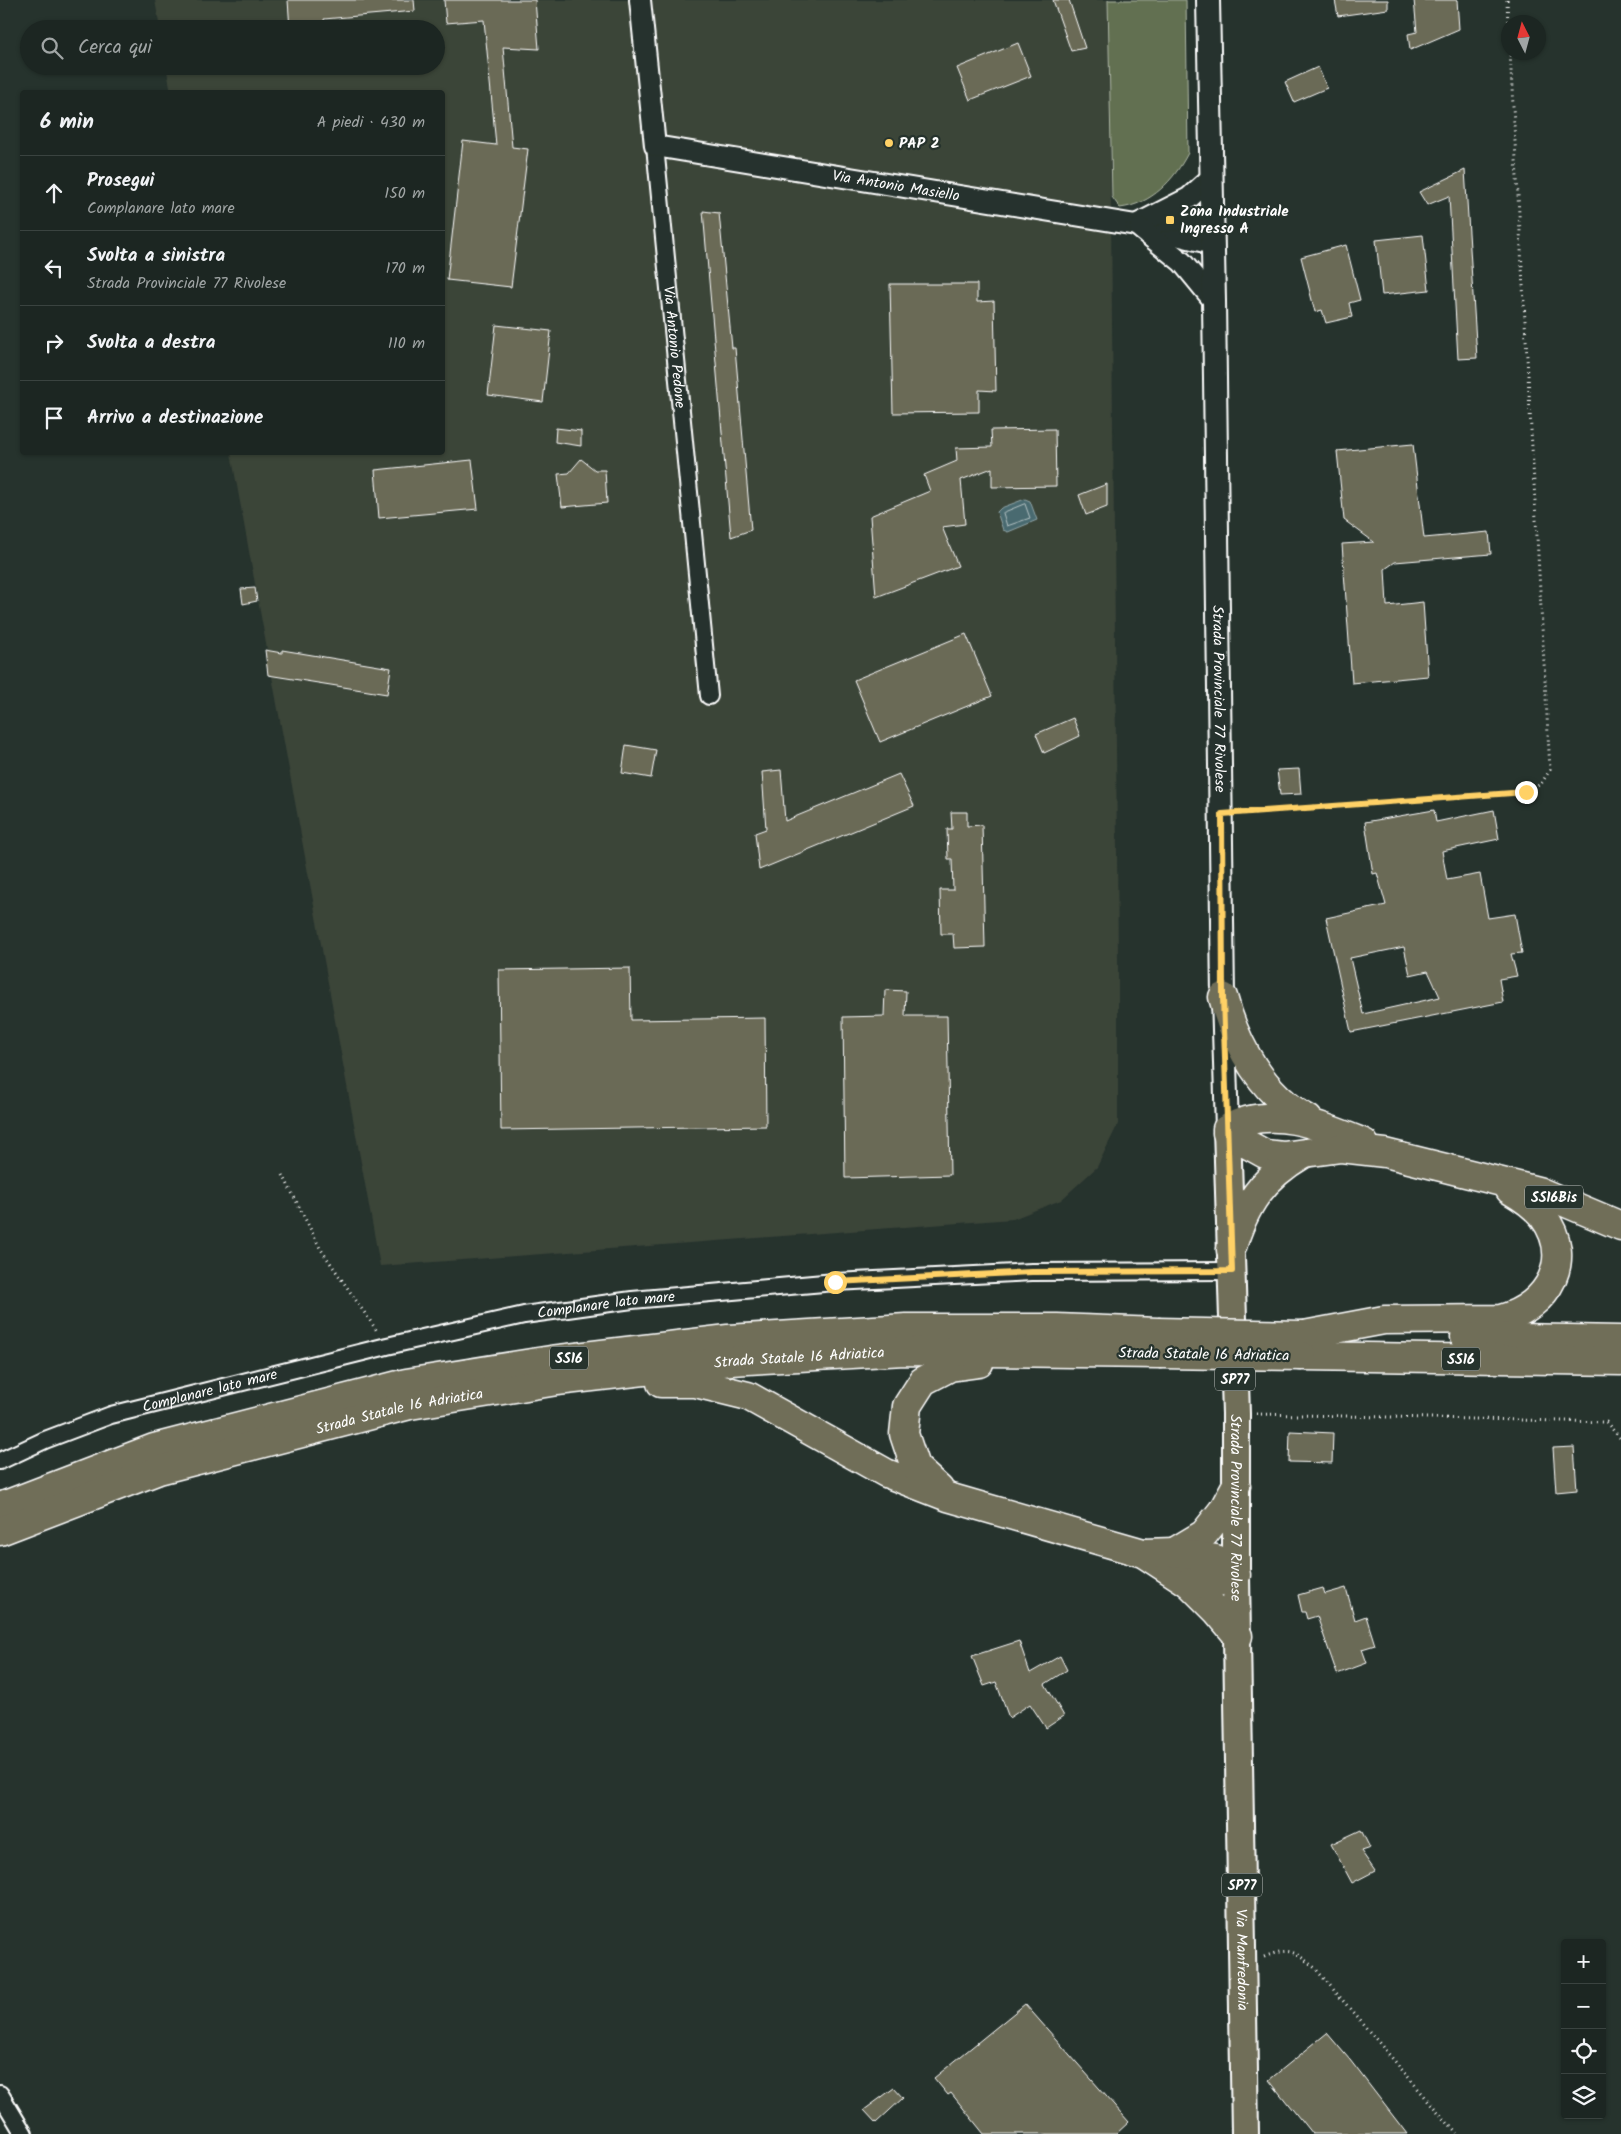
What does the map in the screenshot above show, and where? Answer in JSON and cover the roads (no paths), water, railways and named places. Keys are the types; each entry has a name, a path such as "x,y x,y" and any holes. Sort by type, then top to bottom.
{"highway":[{"path":"1223,997 1241,1044 1268,1087 1284,1103 1302,1115 1332,1130"},
{"path":"1303,1345 1384,1320 1501,1319 1513,1316 1533,1305 1546,1291 1554,1275 1556,1252 1550,1229 1542,1216 1526,1200 1483,1178 1370,1150 1341,1148 1283,1156 1265,1154 1227,1131 1240,1122 1253,1118 1270,1117 1310,1123 1401,1157"},
{"path":"1231,1260 1238,1229 1256,1194 1268,1179 1285,1165 1303,1154"},
{"name":"SS16Bis","path":"1483,1178 1538,1191 1621,1226"},
{"name":"Strada Statale 16 Adriatica","path":"0,1507 164,1446 406,1383 551,1360 728,1339 906,1328 1057,1328 1158,1343"},
{"name":"Strada Statale 16 Adriatica","path":"0,1531 160,1470 410,1405 557,1381 731,1361 904,1351 1057,1351 1158,1343 1303,1345 1621,1340"},
{"name":"Strada Statale 16 Adriatica","path":"1303,1345 1621,1361"},
{"path":"948,1497 915,1467 904,1434 907,1406 923,1381 950,1367 1057,1351"},
{"path":"557,1381 695,1383 748,1396 886,1473 948,1497 1143,1553 1189,1583 1238,1636"},
{"path":"1174,1552 1204,1534 1223,1510 1236,1486"},
{"path":"1143,1553 1174,1552 1216,1558 1236,1575 1213,1584 1189,1583"}],"main road":[{"name":"Strada Provinciale 77 Rivolese","path":"1208,0 1222,814 1223,997 1236,1414 1238,1636"},
{"name":"Via Manfredonia","path":"1238,1636 1245,2134"}],"street":[{"name":"Via Antonio Pedone","path":"640,0 709,696"},
{"name":"Via Antonio Masiello","path":"655,146 1136,225"},
{"path":"1136,225 1189,198 1211,178"},
{"path":"1136,225 1212,216"},
{"path":"1136,225 1213,244"},
{"path":"1136,225 1182,262 1214,301"},
{"name":"Complanare lato mare","path":"0,1461 45,1440 112,1415 387,1346 524,1315 661,1298 835,1282 1231,1260"},
{"path":"0,2094 24,2134"}],"water":[{"path":"1025,499 1030,501 1037,520 1008,532 1003,530 997,512 1001,508"}],"place":[{"name":"PAP 2","path":"889,143"},
{"name":"Zona Industriale Ingresso A","path":"1170,220"}]}
